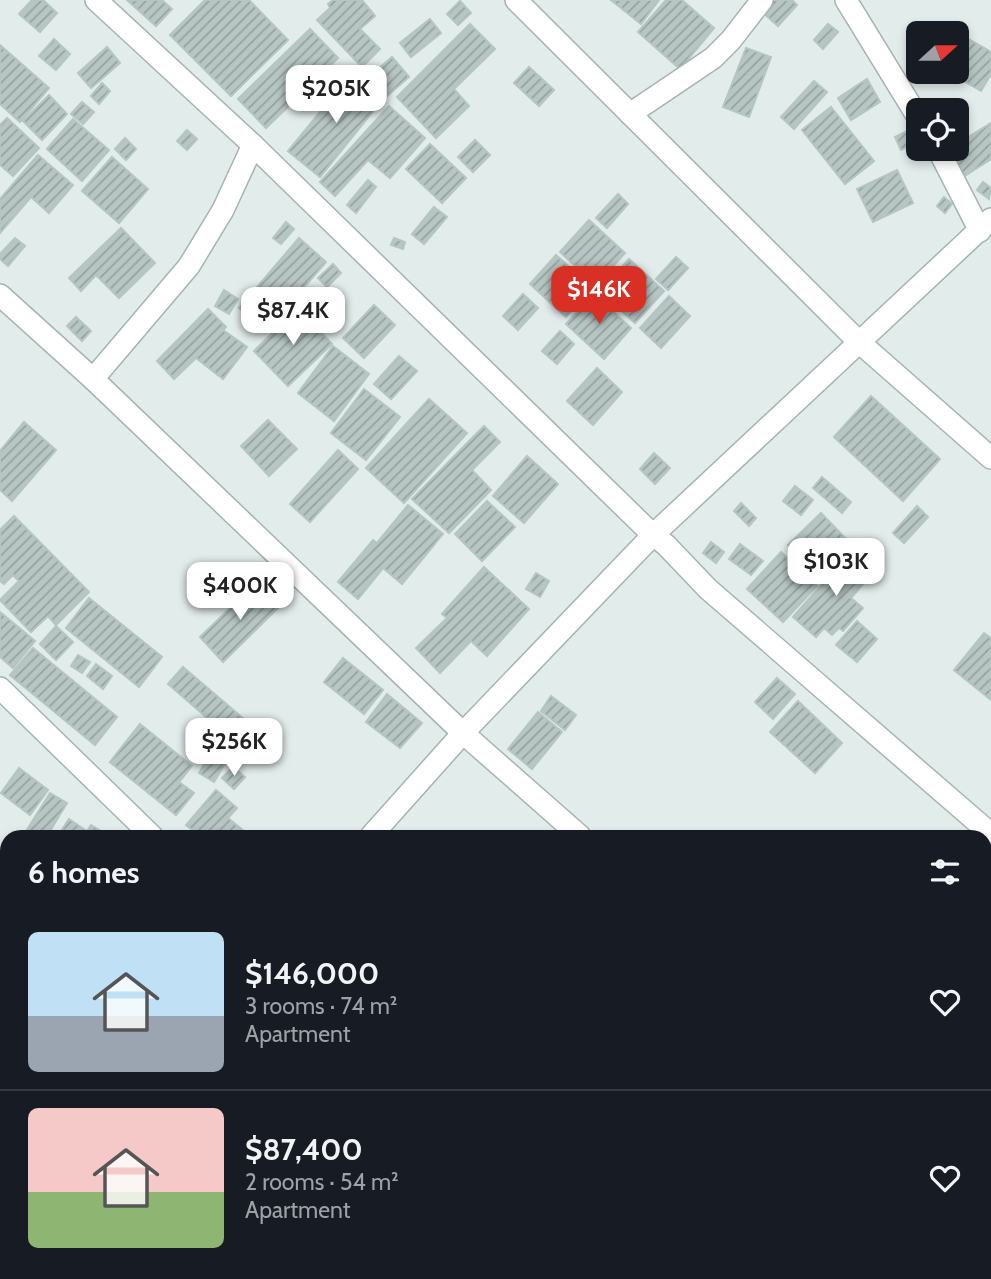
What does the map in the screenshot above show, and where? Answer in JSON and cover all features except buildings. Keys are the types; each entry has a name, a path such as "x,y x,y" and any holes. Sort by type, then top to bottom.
{"street":[{"path":"96,0 253,145 666,545 708,589 986,830"},
{"path":"516,0 859,342 991,458"},
{"path":"630,114 713,58 731,40 762,0"},
{"path":"846,0 906,98"},
{"path":"93,379 189,265 223,210 253,145"},
{"path":"376,830 463,733 653,535 986,225 946,161"},
{"path":"0,295 93,379 463,733 573,830"},
{"path":"0,688 146,830"}]}
